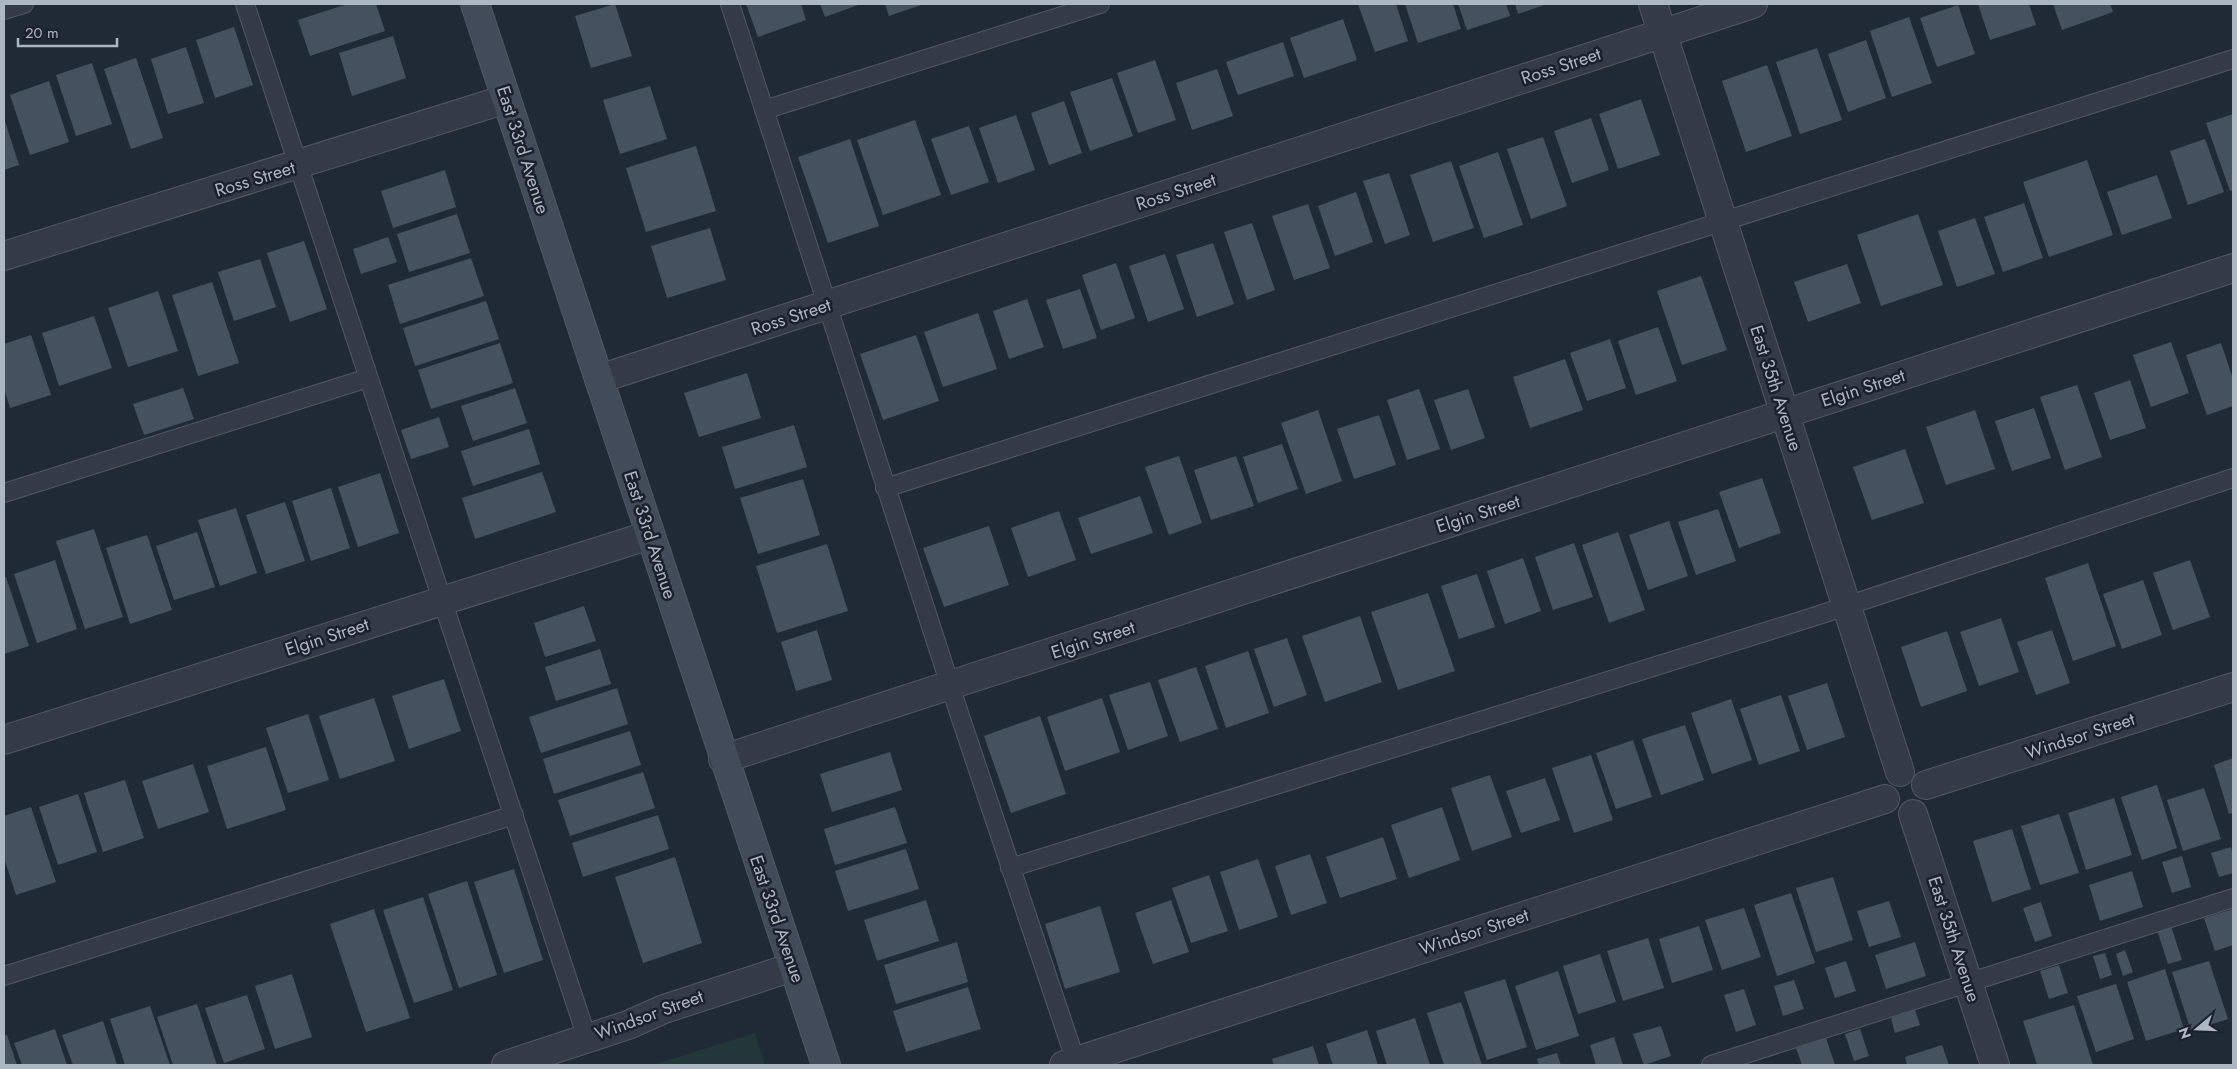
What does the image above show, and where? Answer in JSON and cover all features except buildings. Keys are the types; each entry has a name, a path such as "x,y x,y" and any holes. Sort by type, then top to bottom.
{"street":[{"name":"East 33rd Avenue","path":"475,4 723,759 826,1065"},
{"name":"East 35th Avenue","path":"1652,4 1900,772"},
{"name":"Ross Street","path":"599,379 1753,4"},
{"name":"Ross Street","path":"4,256 300,165 506,99"},
{"name":"Elgin Street","path":"723,759 950,687 2233,268"},
{"name":"Elgin Street","path":"4,740 650,535"},
{"name":"Windsor Street","path":"1926,785 2233,688"},
{"path":"1900,772 1918,775 1926,785 1927,799 1924,805 1913,814 1906,815 1892,811 1884,799 1885,786 1893,775 1900,772"},
{"name":"Windsor Street","path":"1072,1064 1884,799"},
{"name":"East 35th Avenue","path":"1913,814 1994,1065"},
{"name":"Windsor Street","path":"506,1065 628,1025 701,996 793,967"}],"lane":[{"path":"4,10 24,4"},
{"path":"245,4 300,165 368,378 587,1038"},
{"path":"730,4 1072,1064"},
{"path":"764,110 1100,4"},
{"path":"885,488 1723,223 2233,59"},
{"path":"4,493 368,378"},
{"path":"1010,868 1846,605 2233,478"},
{"path":"4,976 514,815"},
{"path":"1711,1065 2233,898"}],"green space":[{"path":"755,1033 765,1065 653,1065"}]}
